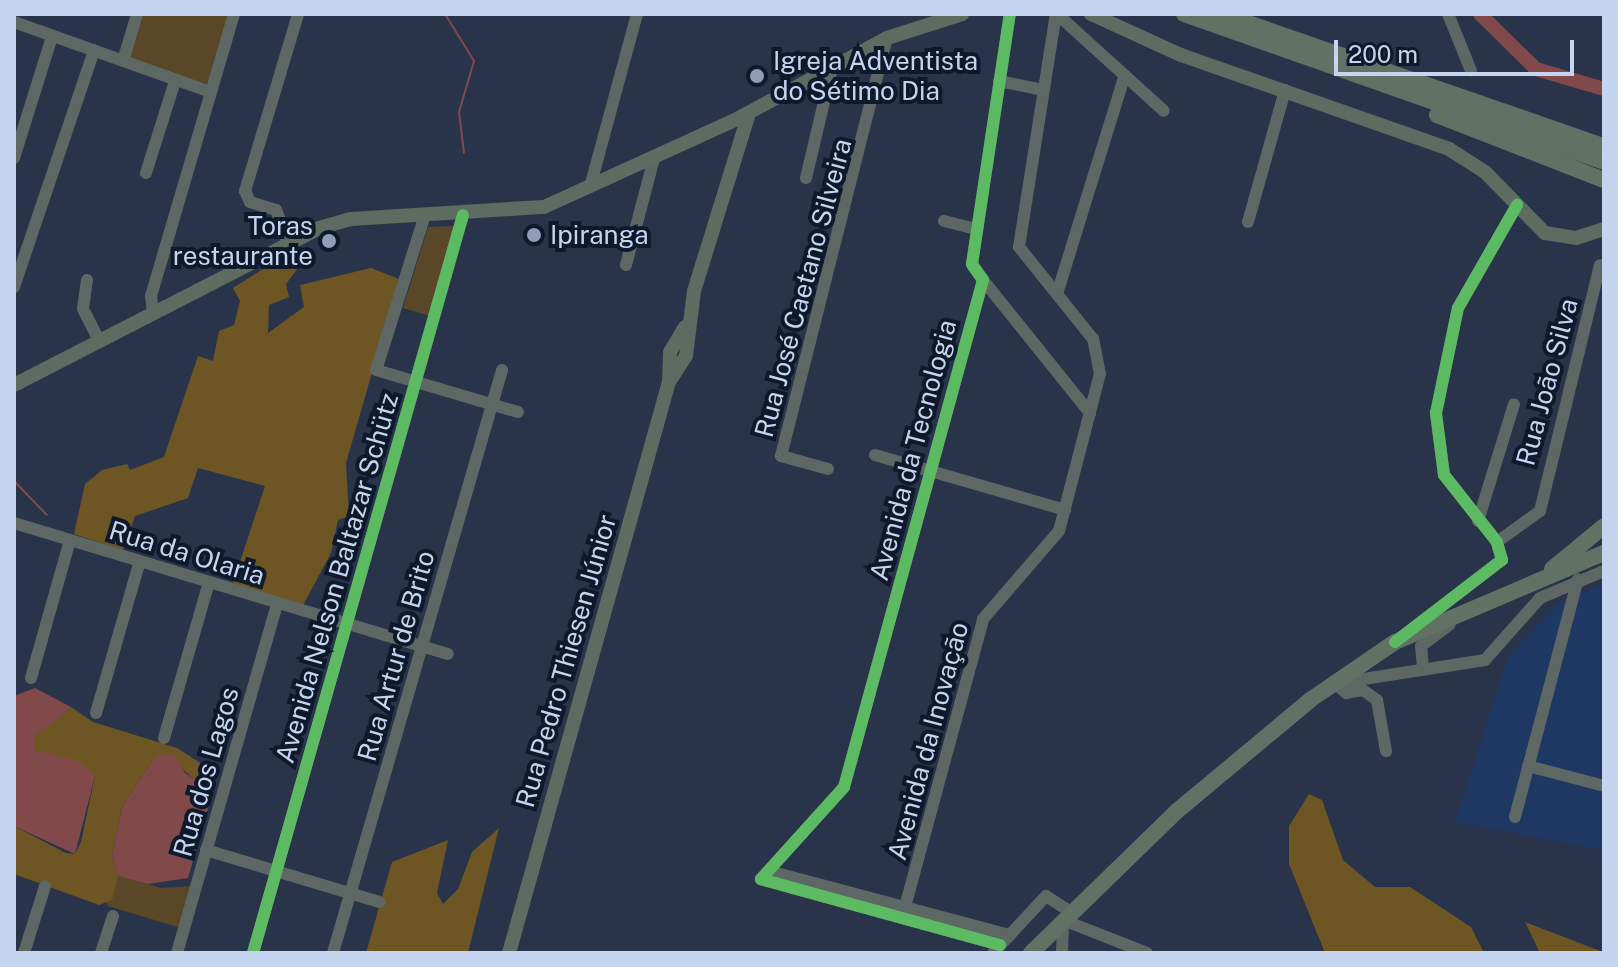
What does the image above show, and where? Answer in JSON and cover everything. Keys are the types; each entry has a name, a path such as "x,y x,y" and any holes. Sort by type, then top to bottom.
{"highway":[{"path":"1184,14 1604,162"},
{"path":"1222,14 1604,146"},
{"path":"1383,86 1604,180"},
{"path":"1533,122 1604,139"},
{"path":"1542,579 1604,526"},
{"path":"1031,953 1228,765 1335,683 1395,642 1604,553"}],"main road":[{"path":"14,385 288,244 351,219 424,218 544,207 749,113 887,38 962,14"},
{"path":"1091,14 1156,46 1449,149 1553,236 1576,238 1604,229"},
{"name":"Rua Pedro Thiesen Júnior","path":"509,953 682,336 749,113"},
{"path":"720,127 738,146"}],"street":[{"path":"123,61 137,14"},
{"path":"153,314 151,296 234,14"},
{"path":"288,244 276,210 250,202 245,191 298,14"},
{"path":"590,187 637,14"},
{"name":"Avenida da Tecnologia","path":"904,913 765,875 844,787 980,290 972,268 1010,14"},
{"path":"1056,14 1164,111"},
{"name":"Avenida da Inovação","path":"904,913 983,619 1059,531 1090,413 1100,355 1018,244 1056,14"},
{"path":"1448,14 1471,71"},
{"path":"18,21 52,37 211,92"},
{"path":"14,158 52,37"},
{"name":"Rua José Caetano Silveira","path":"828,469 781,456 887,38"},
{"path":"14,287 94,50"},
{"path":"806,178 832,68"},
{"path":"1057,294 1124,77"},
{"path":"146,173 175,81"},
{"path":"999,81 1043,90"},
{"path":"1248,222 1285,90"},
{"path":"626,265 654,158"},
{"path":"1395,642 1499,564 1497,542 1444,475 1436,413 1458,308 1517,205"},
{"name":"Avenida Nelson Baltazar Schütz","path":"253,953 463,215"},
{"path":"424,218 376,370 518,412"},
{"path":"944,221 977,229"},
{"path":"1044,278 1068,264"},
{"name":"Rua João Silva","path":"1497,542 1540,511 1600,265"},
{"path":"87,280 83,309 99,341"},
{"path":"980,290 1000,298 1090,413"},
{"path":"980,290 1000,298"},
{"name":"Rua Artur de Brito","path":"333,953 502,370"},
{"path":"1478,521 1514,404"},
{"path":"875,455 1065,510"},
{"name":"Rua da Olaria","path":"14,523 448,654"},
{"path":"31,678 70,540"},
{"path":"96,713 140,561"},
{"path":"1335,683 1485,660 1540,598 1578,579 1604,571"},
{"path":"1515,817 1578,579"},
{"path":"164,738 209,582"},
{"name":"Rua dos Lagos","path":"177,953 277,604"},
{"path":"1423,668 1421,646 1457,614"},
{"path":"1335,683 1346,693 1363,690 1377,700 1386,751"},
{"path":"1528,766 1604,786"},
{"path":"206,850 379,902"},
{"path":"24,953 45,886"},
{"path":"904,913 1001,944 1047,895 1067,916 1147,953"},
{"path":"101,953 113,916"},
{"path":"1062,953 1067,916"}],"shaded area":[{"path":"143,14 229,14 207,84 128,59"},
{"path":"456,226 430,316 403,308 428,227"},
{"path":"279,259 298,268 286,284 289,297 269,305 268,333 304,307 300,285 371,268 399,279 346,463 349,516 338,520 331,553 302,607 233,583 265,486 198,468 188,498 135,516 123,550 74,534 85,484 102,470 127,464 130,470 164,457 198,356 213,361 219,331 234,325 240,301 233,288"},
{"path":"1604,583 1604,850 1455,822 1508,657 1557,604"},
{"path":"35,688 71,707 34,737 34,750 78,761 95,776 75,854 14,826 14,696"},
{"path":"71,707 93,722 177,748 211,770 213,782 206,790 178,765 155,757 122,807 112,856 118,876 112,900 99,905 14,874 14,826 66,853 75,854 81,842 95,776 34,750 33,737"},
{"path":"173,753 185,773 213,791 188,878 148,884 118,876 112,856 122,807 155,757"},
{"path":"1309,794 1322,800 1343,860 1375,887 1410,887 1471,927 1484,953 1325,953 1289,864 1289,826"},
{"path":"499,828 468,953 366,953 392,862 448,840 437,893 443,904 458,889 472,852"},
{"path":"104,871 161,888 192,886 181,928 108,906 95,881"},
{"path":"1525,922 1603,952 1604,953 1540,953"}],"waterway":[{"path":"445,14 474,61 459,112 464,153"},
{"path":"1480,14 1536,69 1604,89"},
{"path":"14,481 47,515"}],"cycle path":[{"path":"1000,945 761,879 844,787 983,280 972,264 1010,14"},
{"path":"1395,642 1502,560 1497,542 1444,475 1436,413 1458,308 1517,205"},
{"path":"253,953 463,215"}],"place":[{"name":"Igreja Adventista do Sétimo Dia","path":"757,76"},
{"name":"Ipiranga","path":"534,235"},
{"name":"Toras restaurante","path":"329,241"}]}
